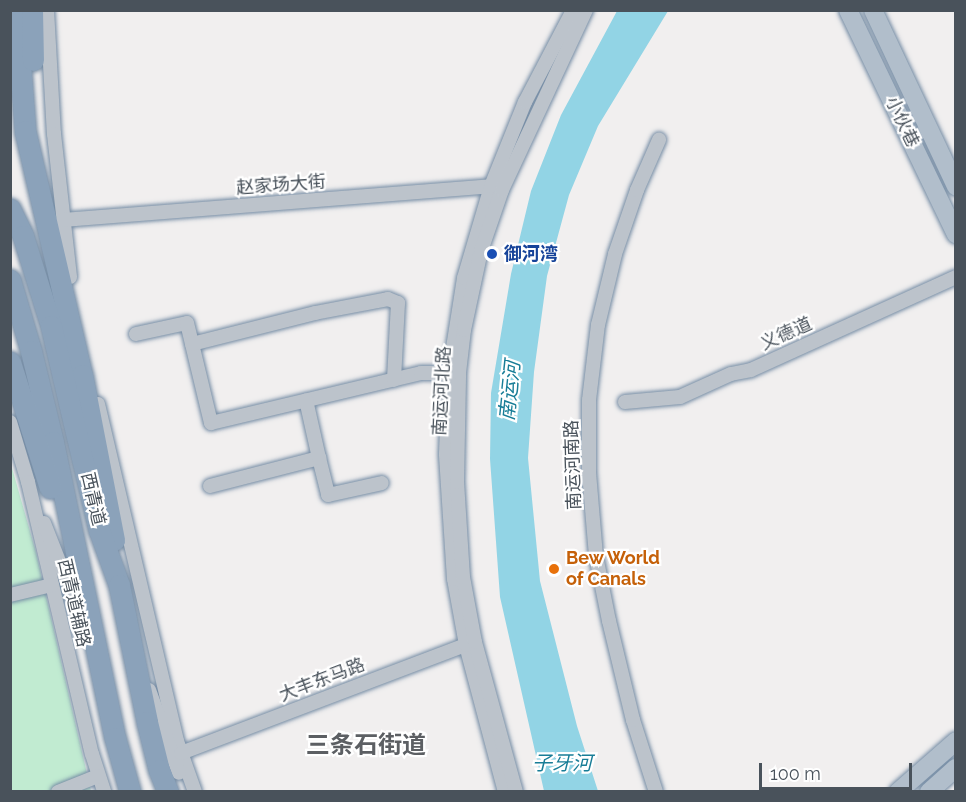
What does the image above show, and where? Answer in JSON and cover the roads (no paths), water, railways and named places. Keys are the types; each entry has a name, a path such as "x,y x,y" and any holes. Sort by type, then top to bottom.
{"highway":[{"path":"16,10 25,131 112,519 119,585"},
{"path":"40,11 33,69 51,240"},
{"name":"西青道","path":"10,209 23,236 51,326 99,530 119,585 159,770 168,792"},
{"name":"西青道","path":"10,280 37,374 98,658 130,792"},
{"path":"10,362 82,585"}],"main road":[{"name":"小伙巷","path":"848,10 956,234"},
{"name":"小伙巷","path":"873,10 956,186"},
{"path":"898,792 956,741"},
{"path":"925,767 933,787 956,768"}],"street":[{"name":"南运河北路","path":"505,792 471,644 459,516 454,373 464,278 525,102 573,10"},
{"name":"南运河北路","path":"496,188 586,10"},
{"path":"40,11 48,58 65,257 181,753 195,792"},
{"name":"南运河南路","path":"657,792 633,720 609,621 597,556 589,473 589,400 598,325 615,254 637,190 659,140"},
{"name":"赵家场大街","path":"63,220 496,188"},
{"name":"义德道","path":"625,402 680,397 731,374 751,370 956,277"},
{"path":"192,344 315,313 388,299 398,303 394,380"},
{"path":"136,334 187,323 211,423 421,373 454,373"},
{"path":"306,400 328,495 382,483"},
{"name":"西青道辅路","path":"10,422 28,482 98,776 104,792"},
{"path":"210,486 319,458"},
{"path":"28,482 98,658"},
{"path":"10,586 51,581"},
{"path":"10,595 51,581"},
{"path":"128,631 164,736 188,792"},
{"name":"南运河北路","path":"471,644 516,792"},
{"name":"大丰东马路","path":"181,753 471,644"},
{"path":"58,792 98,776"}],"water":[{"name":"子牙河","path":"617,11 668,11 598,126 569,195 547,276 534,372 528,458 540,581 577,726 598,791 544,791 500,597 490,459 491,393 511,274 531,191 561,115"}],"place":[{"name":"御河湾","path":"492,254"},
{"name":"Bew World of Canals","path":"554,569"}],"district":[{"name":"三条石街道","path":"366,745"}],"water label":[{"name":"南运河","path":"510,391"}]}
